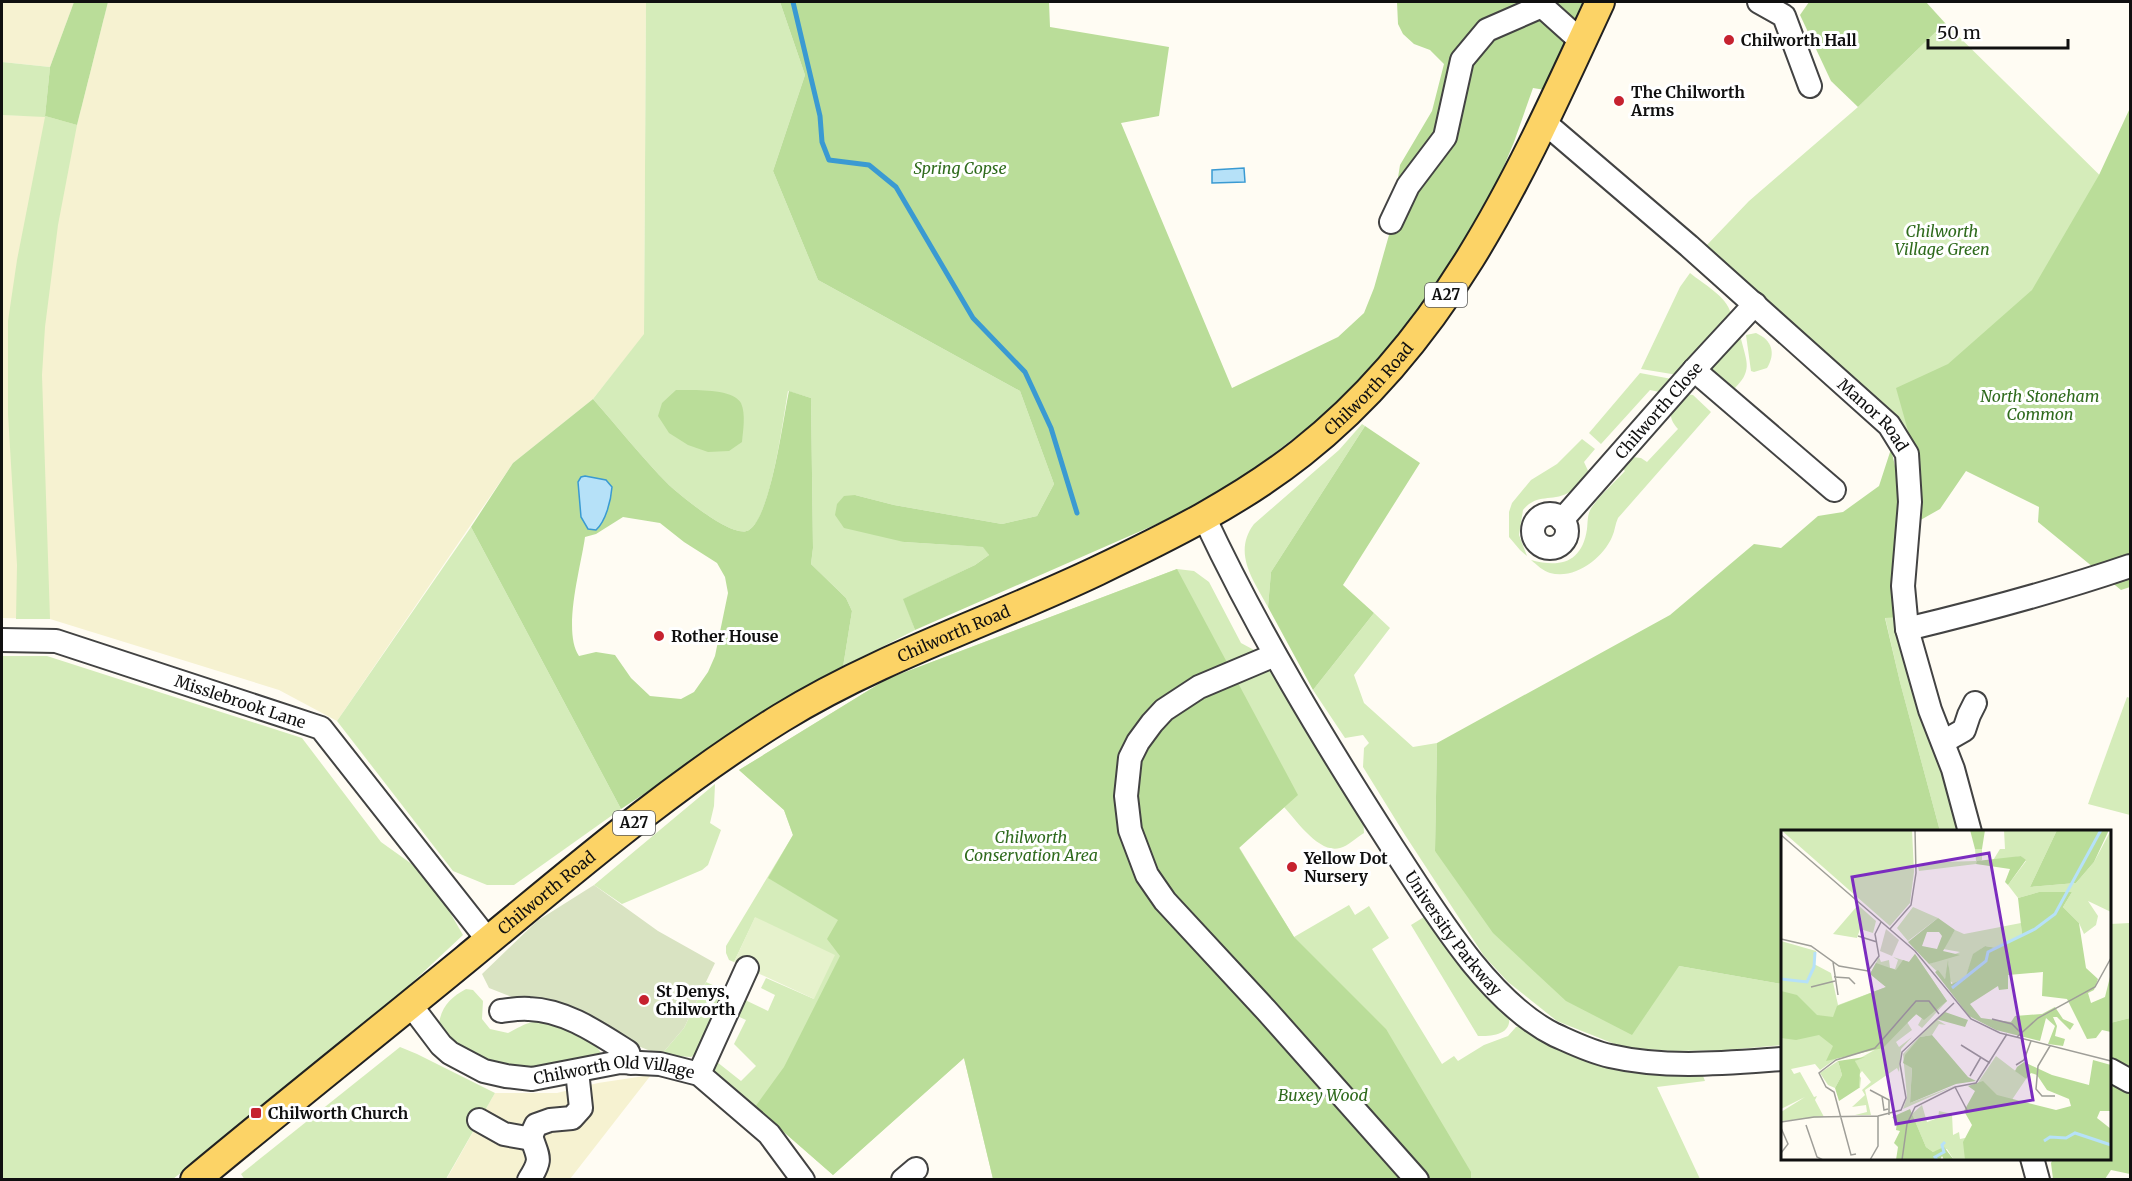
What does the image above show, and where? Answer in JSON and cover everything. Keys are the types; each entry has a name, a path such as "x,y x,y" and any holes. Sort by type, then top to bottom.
{"main road":[{"name":"Chilworth Road","path":"195,1179 577,868 684,785 789,713 854,677 936,639 1053,591 1159,541 1204,517 1299,454 1361,400 1386,373 1460,276 1520,171 1600,2"}],"street":[{"path":"1759,2 1784,16 1810,86"},
{"path":"1391,222 1408,186 1445,137 1462,60 1487,30 1541,4 1581,41"},
{"name":"Manor Road","path":"1544,122 1755,304 1889,425 1907,454 1910,502 1903,586 1907,629 1930,710 1953,769 1970,830"},
{"name":"Chilworth Close","path":"1562,520 1755,304"},
{"path":"1694,370 1834,490"},
{"name":"University Parkway","path":"1204,517 1228,568 1275,655 1335,756 1430,904 1494,986 1522,1012 1553,1034 1611,1056 1692,1064 1781,1059"},
{"path":"1907,629 2062,589 2130,566"},
{"name":"Misslebrook Lane","path":"2,640 56,641 321,728 488,940"},
{"path":"1275,655 1199,687 1164,710 1152,723 1130,758 1126,796 1130,830 1148,875 1165,901 1417,1179"},
{"path":"1943,742 1964,730 1968,715 1976,703"},
{"path":"699,1074 747,968"},
{"name":"Chilworth Old Village","path":"410,1004 441,1045 458,1058 484,1071 532,1079 620,1062 660,1064 699,1074 769,1134 803,1179"},
{"path":"501,1011 528,1008 553,1012 569,1018 628,1052 630,1063"},
{"path":"529,1179 538,1166 538,1154 531,1136 536,1125 550,1120 572,1118 581,1108 577,1071"},
{"path":"2111,1071 2130,1081"},
{"path":"479,1120 504,1134 532,1139"},
{"path":"2033,1160 2038,1179"}],"shaded area":[{"path":"2,2 74,2 50,67 2,62"},
{"path":"108,2 646,2 644,335 593,399 513,463 337,721 279,690 50,619 2,618 2,115 45,116 77,125"},
{"path":"651,1075 570,1179 446,1180 495,1093 557,1093 598,1083"}],"green space":[{"path":"74,2 108,2 77,125 45,116 50,67"},
{"path":"646,2 780,2 805,75 773,171 818,280 1020,391 1054,484 1037,516 1002,524 894,505 855,495 904,542 984,547 989,555 975,565 904,599 915,630 843,667 852,611 846,598 811,564 813,548 811,398 788,391 775,466 764,507 749,530 742,531 720,523 669,485 593,399 644,334"},
{"name":"Spring Copse","path":"780,2 1049,2 1050,27 1169,47 1159,116 1121,123 1232,388 1338,337 1364,313 1374,288 1389,235 1400,165 1432,111 1444,64 1430,50 1414,44 1403,34 1398,24 1397,2 1585,2 1545,90 1533,88 1489,202 1417,313 1376,363 1336,406 1216,498 915,630 903,599 975,565 989,555 983,547 904,542 844,528 835,515 837,504 844,496 855,495 894,505 1002,524 1037,516 1054,484 1020,391 818,280 773,171 805,75"},
{"path":"1809,2 1926,2 1945,23 1858,107 1831,81 1800,15"},
{"name":"Chilworth Village Green","path":"1945,23 2130,205 1911,440 1899,422 1706,246 1749,201 1858,107"},
{"path":"2,62 50,67 45,116 77,125 58,225 45,327 42,375 50,619 16,619 17,565 8,414 8,321 17,260 45,117 2,115"},
{"name":"North Stoneham Common","path":"2130,108 2130,587 2121,590 2038,522 2039,507 1966,471 1940,509 1917,522 1910,438 1896,388 1948,364 2032,290 2099,175"},
{"path":"1690,273 1720,296 1731,314 1684,376 1641,369 1680,287"},
{"path":"1756,333 1766,339 1772,352 1767,368 1754,372 1751,371 1746,335"},
{"path":"1737,338 1741,339 1747,366 1744,377 1733,390 1707,368"},
{"path":"1640,373 1677,380 1669,394 1650,390 1601,444 1589,433"},
{"path":"676,390 721,392 737,398 743,412 742,442 729,451 708,452 688,445 669,433 658,416 662,403"},
{"path":"789,391 811,398 813,548 811,564 846,598 852,611 843,667 798,693 621,809 471,527 513,463 593,399 675,491 720,523 732,529 749,530 757,521 770,487","holes":["623,517 660,523 717,563 725,577 728,593 715,656 708,672 694,692 681,699 650,696 631,678 615,655 596,652 579,656 574,645 572,631 574,598 585,537 596,534"]},
{"path":"1686,394 1693,395 1711,412 1618,518 1612,537 1602,552 1587,566 1569,573 1550,573 1531,560 1560,563 1575,556 1584,540 1590,510 1625,471 1620,466 1632,457 1641,458 1647,462 1678,429 1671,414"},
{"path":"1362,424 1365,426 1271,572 1268,607 1248,567 1245,546 1248,535 1254,524 1339,450"},
{"path":"1365,426 1420,463 1343,585 1374,613 1313,690 1268,607 1271,572"},
{"path":"1582,439 1595,449 1584,462 1590,475 1568,493 1534,501 1523,510 1519,535 1527,556 1509,537 1509,512 1512,503 1531,480 1557,464"},
{"path":"1891,449 1899,483 1897,617 1885,618 1940,830 1781,830 1781,984 1679,966 1632,1035 1566,1001 1493,933 1435,851 1437,743 1670,615 1754,544 1781,548 1818,516 1843,512 1879,486"},
{"path":"471,527 621,809 514,885 487,885 453,871 337,721"},
{"name":"Chilworth Conservation Area","path":"1177,569 1194,571 1209,582 1241,643 1254,650 1264,672 1269,671 1276,675 1363,818 1364,833 1343,847 1332,848 1316,841 1284,807 1239,847 1294,937 1349,905 1355,915 1369,906 1389,938 1372,949 1442,1064 1454,1056 1458,1061 1484,1045 1508,1036 1516,1027 1521,1026 1607,1066 1649,1074 1703,1076 1705,1081 1657,1087 1700,1179 993,1179 964,1058 833,1175 755,1107 709,1074 712,1058 741,1081 756,1066 734,1044 746,1020 735,1015 743,999 768,1011 775,995 761,988 766,978 814,999 755,918 734,962 729,960 726,953 726,946 793,835 784,810 739,770 887,679"},
{"name":"Chilworth Conservation Area","path":"1177,569 1298,795 1239,848 1294,937 1386,1029 1471,1172 1471,1179 993,1179 964,1058 833,1175 755,1107 784,1067 840,956 827,939 838,920 768,878 793,835 784,810 739,770 887,679"},
{"path":"1374,613 1390,628 1354,675 1364,703 1413,747 1437,743 1435,851 1679,966 1781,984 1781,1045 1726,1050 1672,1051 1622,1047 1557,1021 1508,982 1484,956 1363,767 1364,748 1369,743 1363,735 1345,738 1313,690"},
{"path":"1885,617 1897,617 1962,830 1940,830"},
{"path":"2,656 47,656 302,738 381,842 416,867 444,902 463,935 341,1049 173,1179 2,1180"},
{"path":"2127,697 2130,698 2130,815 2088,804"},
{"path":"715,784 714,806 710,823 721,830 708,865 702,870 622,904 594,885"},
{"path":"594,885 658,931 715,963 684,1028 661,1055 489,988 482,974 537,921"},
{"path":"755,917 835,955 814,999 734,962"},
{"path":"1424,917 1428,918 1455,957 1485,994 1509,1016 1509,1022 1504,1031 1495,1035 1478,1036 1411,925"},
{"path":"2130,923 2130,1018 2111,1023 2111,924"},
{"path":"706,982 728,992 698,1052 691,1057 661,1055 684,1028"},
{"path":"466,989 473,990 483,1001 482,1019 490,1029 508,1033 531,1023 562,1025 589,1039 601,1053 597,1058 530,1072 459,1055 439,1024 442,1012 448,1003"},
{"path":"2130,1018 2130,1174 2111,1170 2105,1179 2053,1179 2052,1160 2111,1160 2111,1023"},
{"path":"400,1047 495,1093 446,1179 245,1180 241,1174"}],"water":[{"path":"1244,168 1245,182 1212,183 1212,170"},
{"path":"581,477 606,480 612,487 605,516 596,530 588,529 581,517 578,482"}],"waterway":[{"path":"793,2 820,116 822,142 829,160 869,165 896,187 973,318 1025,372 1051,428 1077,513"}],"place":[{"name":"Chilworth Hall","path":"1729,40"},
{"name":"The Chilworth Arms","path":"1619,101"},
{"name":"Rother House","path":"659,636"},
{"name":"Yellow Dot Nursery","path":"1292,867"},
{"name":"St Denys, Chilworth","path":"644,1000"},
{"name":"Chilworth Church","path":"256,1113"}],"park label":[{"name":"Buxey Wood","path":"1323,1095"}]}
